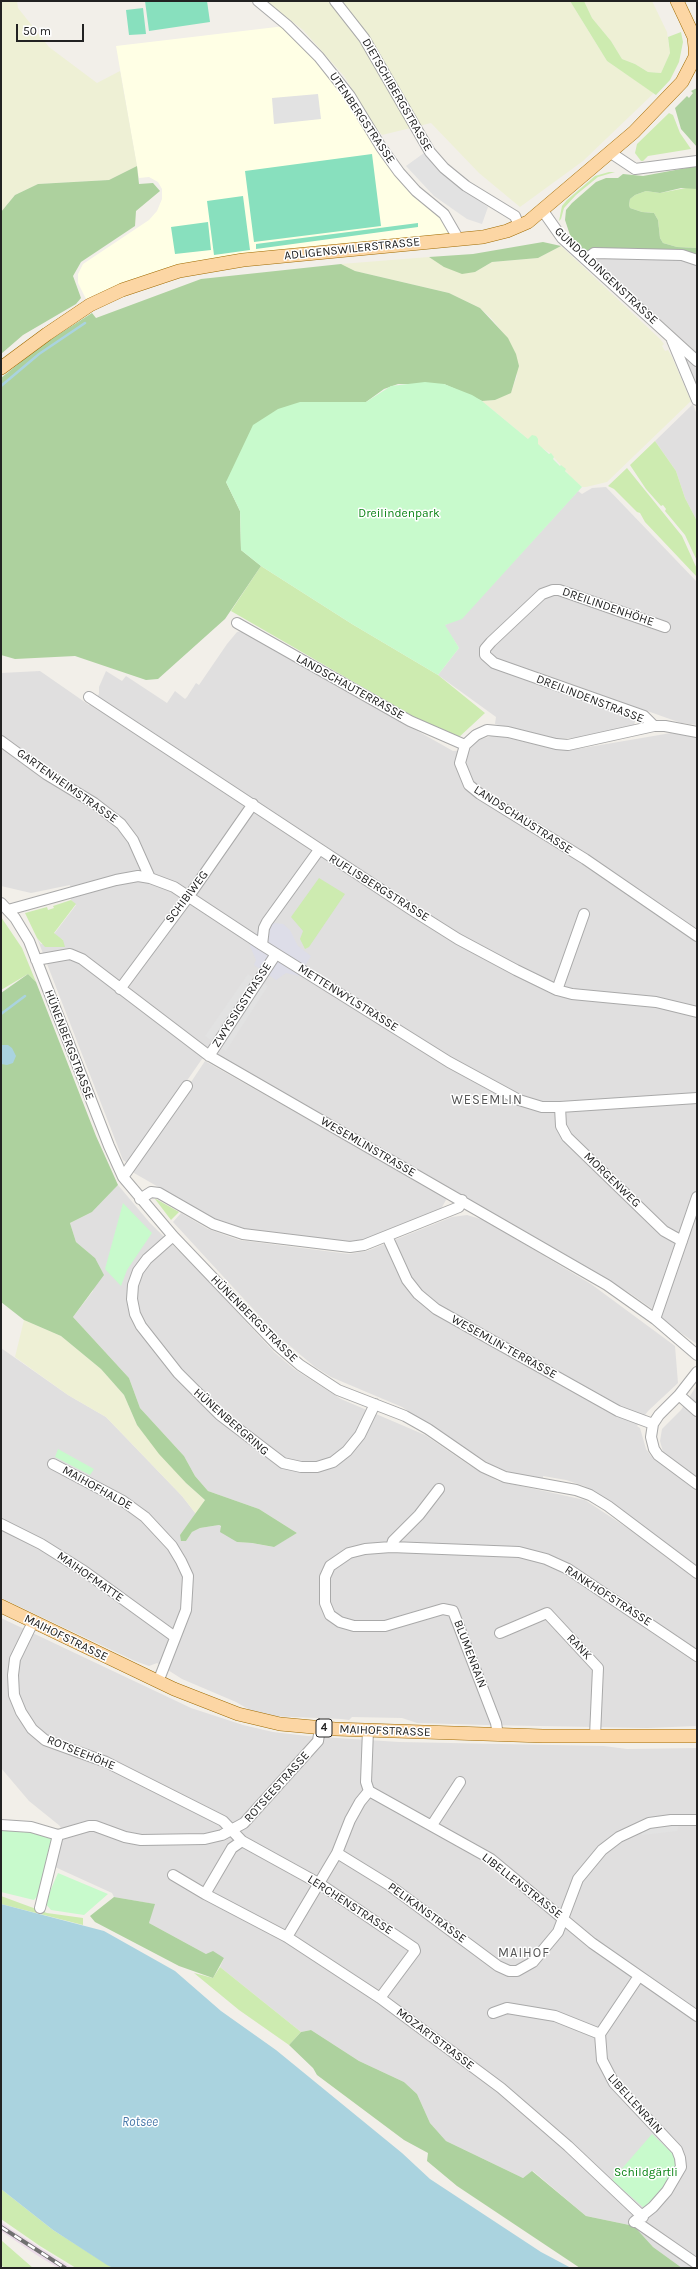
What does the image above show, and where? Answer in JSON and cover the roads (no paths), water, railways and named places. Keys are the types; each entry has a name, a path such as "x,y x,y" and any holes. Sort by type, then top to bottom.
{"main road":[{"name":"ADLIGENSWILERSTRASSE","path":"1,368 90,305 122,290 179,271 243,260 483,237 507,232 519,226 543,211 611,153 677,89 689,72 695,57 694,36 677,1"},
{"name":"MAIHOFSTRASSE","path":"1,1606 158,1682 220,1708 280,1724 320,1728 498,1735 697,1736"}],"street":[{"name":"UTENBERGSTRASSE","path":"258,1 287,25 320,57 350,96 381,147 399,172 416,191 444,214 459,240"},
{"name":"DIETSCHIBERGSTRASSE","path":"335,1 364,38 430,152 444,168 466,186 515,216 519,226"},
{"path":"611,153 635,169 697,161"},
{"name":"GUNDOLDINGENSTRASSE","path":"543,211 562,238 672,338"},
{"path":"586,259 594,253 682,256 697,260"},
{"path":"672,338 697,361"},
{"path":"672,338 697,400"},
{"name":"DREILINDENHÖHE","path":"485,655 485,649 491,642 542,594 553,590 559,590 665,627"},
{"name":"LANDSCHAUTERRASSE","path":"237,623 410,720 465,746"},
{"name":"DREILINDENSTRASSE","path":"485,655 494,663 644,716 654,726 665,726 697,732"},
{"name":"RUFLISBERGSTRASSE","path":"89,697 253,804 319,850 458,938 557,990 598,998 656,1002 697,1012"},
{"path":"465,746 476,735 487,730 508,732 556,744 568,745 654,726"},
{"name":"GARTENHEIMSTRASSE","path":"1,741 46,774 94,803 121,824 134,840 150,878"},
{"name":"LANDSCHAUSTRASSE","path":"465,746 460,763 468,785 585,859 697,936"},
{"name":"SCHIBIWEG","path":"120,989 189,896 253,804"},
{"name":"ZWYSSIGSTRASSE","path":"262,945 267,922 319,850"},
{"name":"METTENWYLSTRASSE","path":"4,907 116,880 138,876 150,878 164,882 189,896 276,954 492,1087 519,1100 542,1107 560,1107 697,1098"},
{"name":"HÜNENBERGSTRASSE","path":"4,907 23,931 36,960 106,1140 123,1177 140,1199 173,1236 256,1324 295,1360 338,1390 375,1404 428,1429 483,1467 505,1477 576,1490 590,1495 608,1506 697,1573"},
{"path":"557,990 584,914"},
{"name":"ZWYSSIGSTRASSE","path":"209,1056 276,954"},
{"name":"WESEMLINSTRASSE","path":"36,960 59,955 76,956 209,1056 462,1200 607,1285 655,1320 697,1355"},
{"path":"123,1177 188,1086"},
{"name":"MORGENWEG","path":"560,1107 561,1126 567,1137 664,1231 682,1241"},
{"path":"140,1199 151,1192 159,1193 213,1224 243,1234 350,1247 364,1245 459,1207 462,1200"},
{"path":"655,1320 697,1197"},
{"name":"HÜNENBERGRING","path":"173,1236 147,1259 138,1272 133,1285 132,1299 135,1314 141,1326 178,1373 220,1415 283,1463 301,1467 317,1467 333,1462 347,1452 360,1435 375,1404"},
{"name":"WESEMLIN-TERRASSE","path":"387,1236 407,1280 418,1294 436,1309 618,1411 653,1424"},
{"path":"697,1372 680,1395 659,1414 653,1424 651,1437 654,1449 658,1455 697,1484"},
{"path":"680,1395 694,1408"},
{"name":"MAIHOFHALDE","path":"53,1464 123,1501 145,1517 172,1546 188,1576 186,1610 158,1682"},
{"path":"391,1547 393,1541 419,1515 439,1490"},
{"name":"MAIHOFMATTE","path":"1,1524 41,1544 84,1571 175,1637"},
{"name":"RANKHOFSTRASSE","path":"324,1584 330,1566 349,1553 365,1549 391,1547 519,1552 546,1559 588,1580 697,1656"},
{"name":"BLUMENRAIN","path":"324,1584 325,1603 330,1615 334,1620 354,1626 385,1626 442,1609 453,1611 496,1723 498,1735"},
{"name":"RANK","path":"500,1633 547,1613 598,1668 595,1736"},
{"name":"ROTSEEHÖHE","path":"33,1622 15,1658 13,1675 14,1695 21,1712 32,1729 45,1740 106,1762 223,1821 233,1830"},
{"name":"ROTSEESTRASSE","path":"58,1836 89,1826 95,1826 125,1837 162,1841 205,1839 233,1830 244,1824 318,1741 320,1728"},
{"path":"287,1937 320,1884 337,1853 350,1820 360,1802 369,1791 366,1782 368,1730"},
{"path":"432,1826 460,1782"},
{"name":"LIBELLENSTRASSE","path":"369,1791 491,1859 592,1943 697,2016"},
{"path":"563,1919 578,1879 586,1867 607,1845 623,1834 649,1823 671,1820 697,1820"},
{"path":"1,1825 31,1827 50,1831 58,1836 40,1908"},
{"name":"LERCHENSTRASSE","path":"233,1830 242,1841 320,1884 414,1948 415,1951 380,1998"},
{"path":"205,1894 232,1848 242,1841"},
{"name":"PELIKANSTRASSE","path":"337,1853 389,1885 498,1966 509,1971 517,1971 525,1968 544,1950 558,1932 563,1919"},
{"name":"MOZARTSTRASSE","path":"173,1874 205,1894 287,1937 380,1998 501,2088 568,2146 637,2220"},
{"path":"493,2013 507,2008 555,2016 600,2034 639,1976"},
{"name":"LIBELLENRAIN","path":"600,2034 602,2060 614,2083 677,2150 680,2158 681,2167 667,2191 637,2220"},
{"path":"637,2220 697,2264"}],"water":[{"path":"1,1045 8,1045 12,1048 16,1056 13,1063 7,1065 1,1064"},
{"name":"Rotsee","path":"1,1904 104,1931 175,1971 221,2011 276,2050 402,2153 430,2179 541,2252 571,2268 113,2268 107,2265 53,2230 1,2189"}],"waterway":[{"path":"1,386 39,354 85,323"},
{"path":"1,1014 25,996"}],"railway":[{"path":"1,2227 65,2268"}],"district":[{"name":"WESEMLIN","path":"487,1100"},
{"name":"MAIHOF","path":"524,1953"}],"park label":[{"name":"Dreilindenpark","path":"399,514"},
{"name":"Schildgärtli","path":"646,2173"}]}
